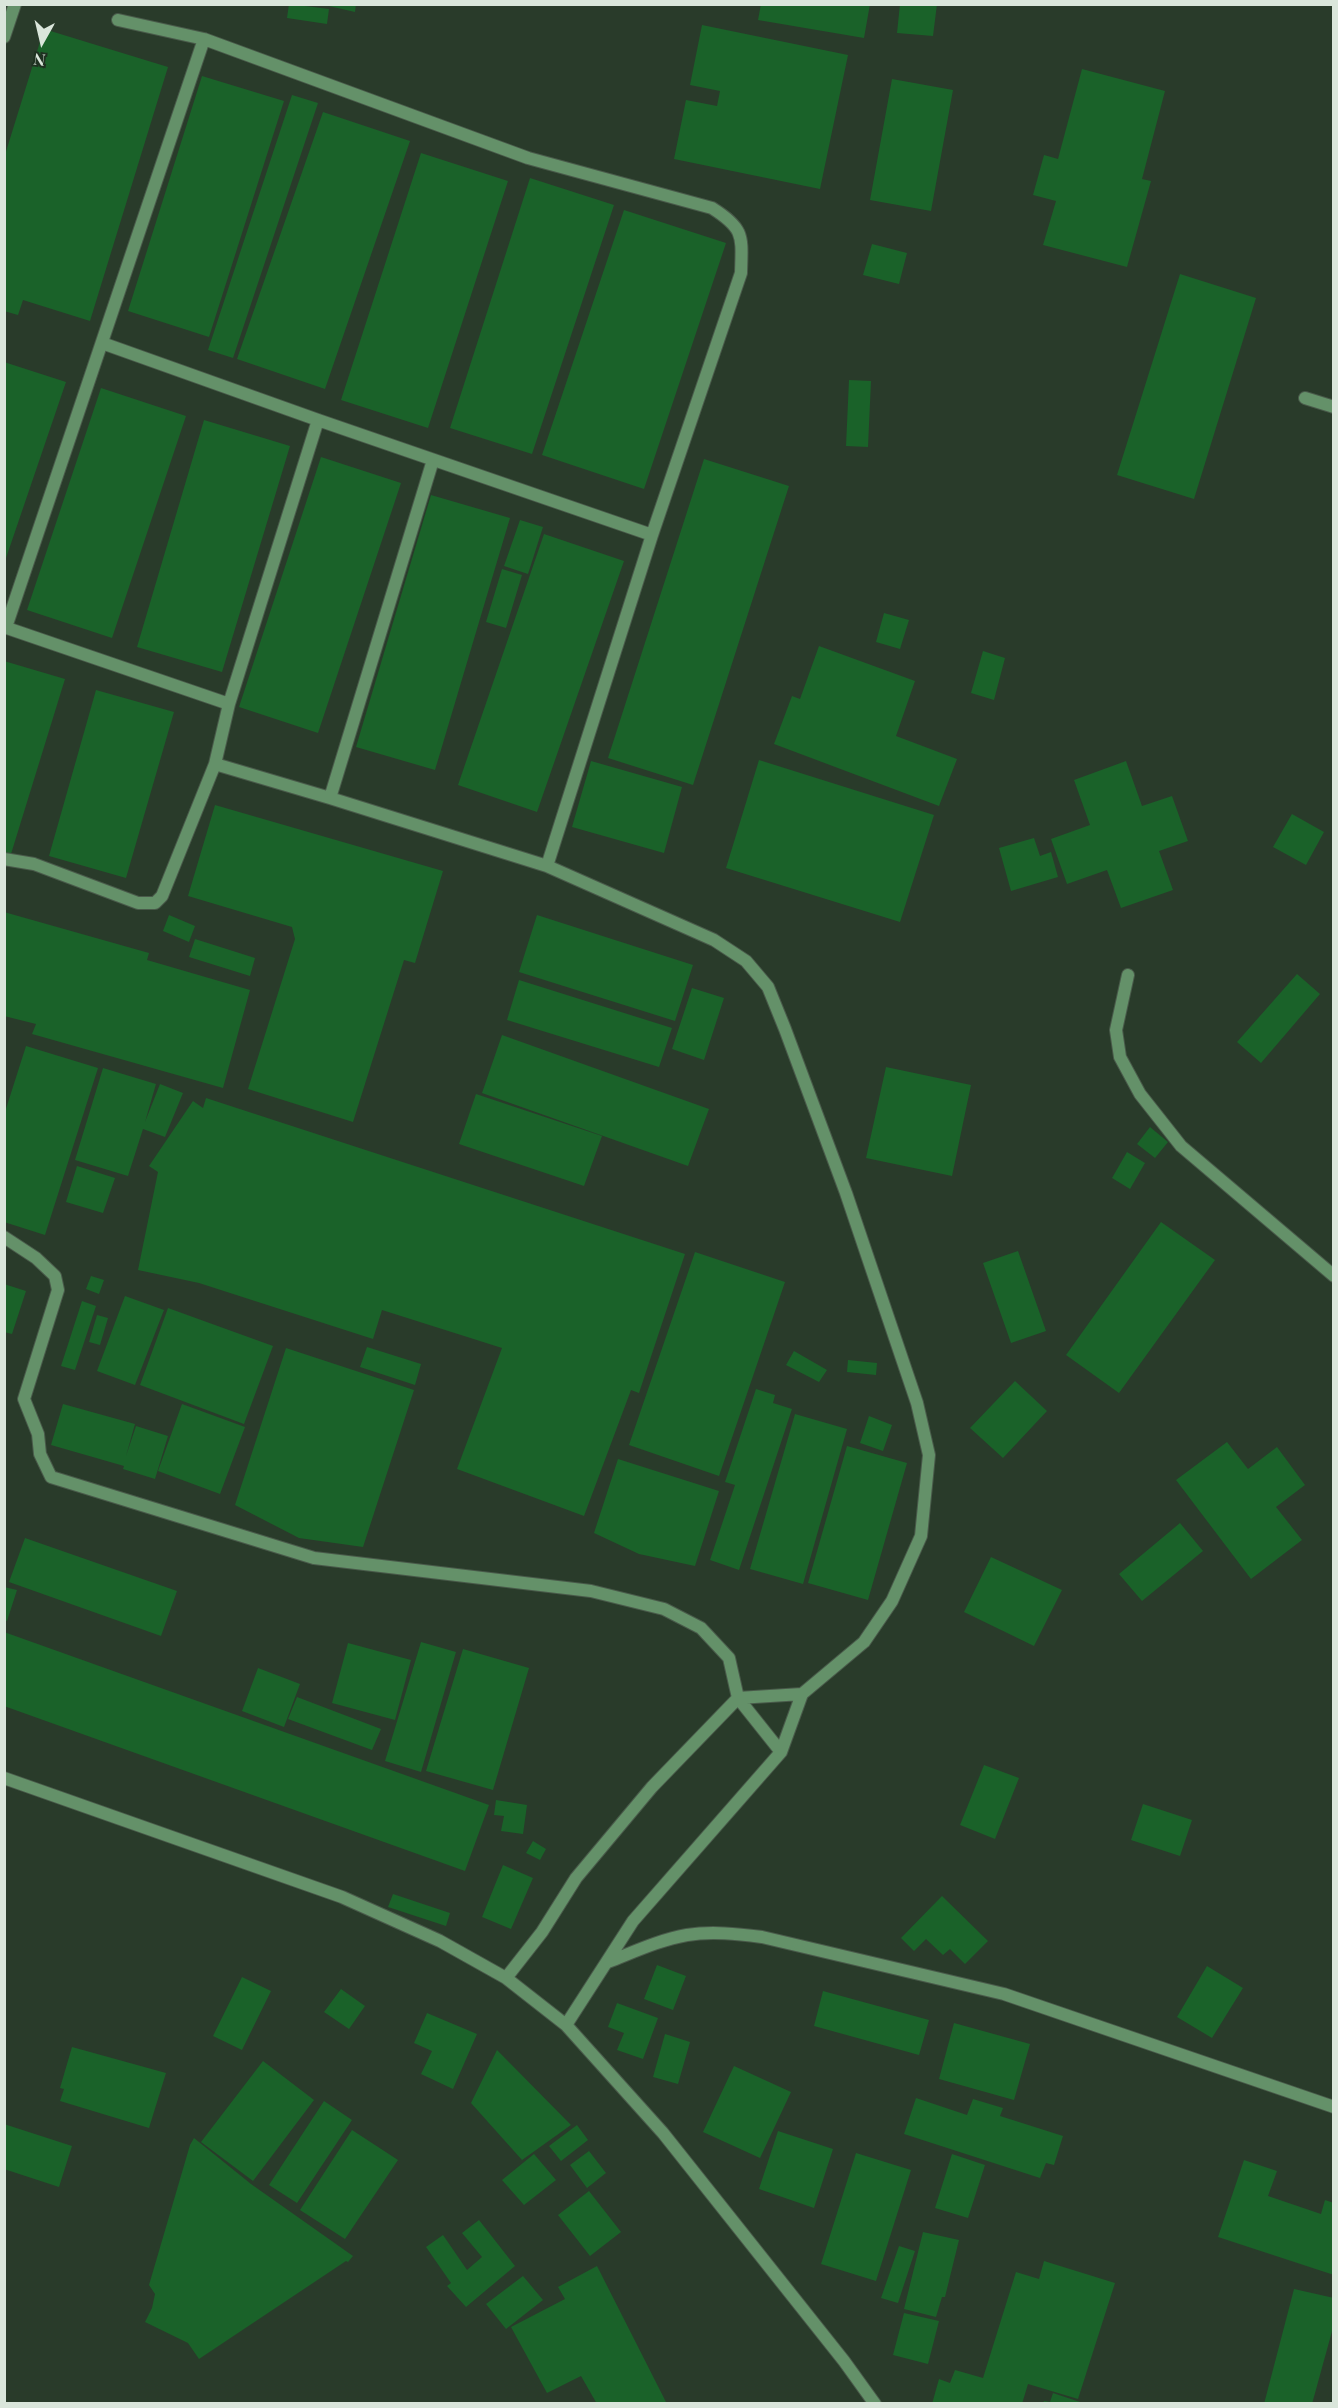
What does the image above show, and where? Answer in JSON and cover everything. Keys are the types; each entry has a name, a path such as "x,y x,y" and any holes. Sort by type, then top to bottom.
{"street":[{"path":"4,37 15,4"},
{"path":"118,20 204,39 528,158 712,208 731,220 742,238 741,273 652,535 547,866"},
{"path":"204,39 5,627 229,704"},
{"path":"102,343 652,535"},
{"path":"1305,398 1334,407"},
{"path":"4,859 34,864 138,903 155,903 162,896 215,764 229,704 318,420"},
{"path":"330,798 433,460"},
{"path":"215,764 547,866 714,940 746,961 768,987 846,1193 917,1403 929,1455 921,1536 892,1601 864,1642 802,1695 781,1752 633,1921 566,2025"},
{"path":"1128,975 1116,1030 1120,1057 1140,1094 1181,1146 1334,1276"},
{"path":"4,1237 36,1258 55,1276 58,1290 24,1399 38,1434 40,1454 51,1477 314,1558 591,1591 664,1608 701,1628 729,1658 738,1698 781,1752"},
{"path":"506,1978 542,1932 576,1878 652,1787 738,1698 802,1695"},
{"path":"4,1778 342,1897 440,1941 506,1978 566,2025 663,2133 875,2403"},
{"path":"608,1962 653,1944 688,1935 725,1933 762,1937 1004,1994 1334,2107"}],"building":[{"path":"289,4 329,9 327,24 287,18"},
{"path":"320,4 356,4 355,12"},
{"path":"761,4 870,4 864,38 758,20"},
{"path":"900,4 937,4 933,36 897,33"},
{"path":"702,25 848,55 820,189 674,159 686,100 717,106 720,91 690,85"},
{"path":"44,29 168,67 90,321 23,300 18,315 4,311 4,158"},
{"path":"1082,69 1165,91 1142,179 1151,181 1127,267 1043,245 1056,201 1033,195 1044,155 1058,159"},
{"path":"202,76 284,101 209,337 128,311"},
{"path":"892,79 953,90 931,211 870,200"},
{"path":"292,95 318,103 233,358 208,350"},
{"path":"323,112 410,141 325,389 237,359"},
{"path":"421,153 508,181 428,428 341,400"},
{"path":"530,178 614,205 532,454 450,428"},
{"path":"624,210 726,243 644,489 542,455"},
{"path":"872,244 907,253 899,284 863,275"},
{"path":"1180,274 1256,298 1194,499 1117,475"},
{"path":"4,362 66,382 5,561 4,561"},
{"path":"849,380 871,381 868,447 846,446"},
{"path":"101,388 186,416 112,638 27,610"},
{"path":"204,420 290,446 222,672 137,647"},
{"path":"321,457 401,483 318,733 239,707"},
{"path":"704,459 789,486 693,785 608,758"},
{"path":"431,495 510,518 435,770 356,747"},
{"path":"520,520 543,527 528,574 504,566"},
{"path":"544,534 624,561 537,812 458,785"},
{"path":"502,569 522,575 506,628 486,622"},
{"path":"884,613 909,620 900,649 876,642"},
{"path":"819,646 915,681 896,736 957,759 939,806 774,744 792,696 800,699"},
{"path":"983,651 1005,658 994,700 971,693"},
{"path":"4,661 65,679 11,854 4,852"},
{"path":"96,690 174,712 126,878 49,856"},
{"path":"759,760 934,815 900,922 726,868"},
{"path":"591,761 682,787 664,853 572,827"},
{"path":"1126,761 1142,806 1172,796 1188,841 1159,851 1173,890 1121,908 1107,870 1067,884 1051,839 1090,825 1074,780"},
{"path":"215,805 443,871 415,963 404,960 353,1122 248,1089 295,939 292,927 188,896"},
{"path":"1292,814 1324,832 1306,865 1273,847"},
{"path":"1034,838 1040,856 1051,852 1058,877 1011,891 999,848"},
{"path":"4,912 149,953 147,960 250,990 223,1088 32,1034 36,1024 4,1016"},
{"path":"169,915 195,926 189,942 163,931"},
{"path":"537,915 693,965 675,1021 519,972"},
{"path":"195,939 255,958 250,976 189,957"},
{"path":"1297,974 1320,994 1261,1063 1237,1042"},
{"path":"519,980 672,1028 659,1067 507,1020"},
{"path":"692,988 724,998 704,1060 672,1049"},
{"path":"502,1035 709,1109 688,1166 482,1093"},
{"path":"26,1046 98,1068 45,1235 4,1222 4,1115"},
{"path":"886,1067 971,1085 952,1176 866,1158"},
{"path":"103,1068 156,1084 145,1122 160,1084 183,1093 165,1137 143,1129 128,1176 75,1160"},
{"path":"476,1094 602,1136 584,1186 459,1144"},
{"path":"206,1098 685,1254 639,1393 631,1390 584,1516 457,1469 502,1348 382,1310 373,1339 199,1283 138,1270 158,1172 149,1166 193,1101 203,1108"},
{"path":"1150,1127 1168,1142 1155,1158 1137,1144"},
{"path":"1127,1152 1145,1163 1130,1189 1112,1178"},
{"path":"77,1166 115,1178 103,1213 66,1202"},
{"path":"1161,1222 1215,1260 1119,1393 1066,1355"},
{"path":"1018,1251 1046,1331 1011,1343 983,1263"},
{"path":"695,1252 785,1282 719,1476 629,1445"},
{"path":"91,1276 104,1280 99,1294 86,1289"},
{"path":"4,1284 26,1291 12,1334 4,1332"},
{"path":"125,1296 164,1310 135,1385 97,1371"},
{"path":"82,1301 96,1306 75,1370 61,1366"},
{"path":"168,1308 273,1346 244,1424 140,1385"},
{"path":"97,1315 108,1318 100,1345 89,1342"},
{"path":"367,1347 421,1364 415,1385 360,1367"},
{"path":"286,1348 414,1390 363,1547 299,1538 235,1505"},
{"path":"794,1351 827,1370 819,1382 786,1365"},
{"path":"848,1360 877,1363 876,1375 847,1372"},
{"path":"1015,1381 1047,1411 1003,1458 970,1428"},
{"path":"756,1389 775,1395 773,1403 792,1409 739,1570 710,1560 735,1485 725,1482"},
{"path":"63,1404 135,1424 126,1456 136,1426 168,1436 155,1479 123,1469 124,1466 51,1445"},
{"path":"182,1404 245,1427 220,1494 158,1471"},
{"path":"795,1414 847,1429 803,1584 750,1569"},
{"path":"869,1416 892,1425 883,1451 860,1443"},
{"path":"1227,1442 1248,1469 1277,1447 1305,1485 1276,1507 1302,1540 1251,1579 1176,1480"},
{"path":"847,1446 907,1463 868,1600 808,1583"},
{"path":"618,1459 719,1491 695,1566 639,1554 594,1533"},
{"path":"1180,1523 1203,1551 1142,1601 1119,1574"},
{"path":"25,1538 177,1591 161,1636 9,1582"},
{"path":"991,1557 1062,1590 1034,1646 964,1612"},
{"path":"4,1587 17,1590 7,1621 4,1620"},
{"path":"4,1632 489,1805 465,1871 4,1706"},
{"path":"421,1642 456,1652 421,1772 385,1761"},
{"path":"348,1643 411,1660 395,1720 332,1703"},
{"path":"463,1649 529,1668 493,1790 426,1771"},
{"path":"258,1668 300,1684 284,1727 242,1711"},
{"path":"297,1697 381,1729 372,1750 288,1719"},
{"path":"984,1765 1019,1778 995,1839 960,1825"},
{"path":"496,1800 527,1805 523,1834 501,1831 504,1816 494,1815"},
{"path":"1143,1804 1192,1820 1180,1856 1131,1840"},
{"path":"533,1841 546,1849 540,1860 526,1853"},
{"path":"503,1865 533,1878 511,1929 482,1917"},
{"path":"393,1894 450,1913 446,1926 388,1907"},
{"path":"942,1896 988,1941 965,1964 950,1949 943,1955 926,1939 914,1951 901,1938"},
{"path":"657,1965 686,1976 673,2010 644,1999"},
{"path":"1207,1966 1243,1988 1212,2038 1177,2017"},
{"path":"242,1977 271,1991 242,2050 213,2036"},
{"path":"341,1989 365,2006 349,2029 324,2012"},
{"path":"823,1991 929,2020 919,2055 814,2026"},
{"path":"617,2003 658,2018 643,2059 617,2050 624,2033 608,2027"},
{"path":"427,2013 477,2034 453,2089 421,2074 432,2051 414,2043"},
{"path":"954,2023 1030,2044 1014,2100 939,2079"},
{"path":"665,2034 690,2042 678,2084 653,2077"},
{"path":"72,2047 166,2073 149,2128 60,2101 64,2089 60,2088"},
{"path":"497,2050 571,2125 522,2160 471,2103"},
{"path":"263,2061 314,2100 253,2181 201,2142"},
{"path":"734,2066 791,2092 760,2158 703,2132"},
{"path":"916,2098 967,2115 973,2099 1003,2108 1000,2116 1063,2136 1054,2165 1046,2163 1040,2178 904,2134"},
{"path":"324,2101 352,2120 297,2203 269,2185"},
{"path":"4,2124 72,2146 59,2187 4,2169"},
{"path":"577,2125 588,2140 561,2161 549,2146"},
{"path":"352,2130 398,2160 345,2239 300,2210"},
{"path":"778,2131 833,2149 814,2208 759,2189"},
{"path":"194,2138 251,2184 353,2256 348,2262 346,2261 199,2359 188,2343 145,2322 152,2308 155,2294 149,2285"},
{"path":"589,2151 606,2173 587,2188 570,2165"},
{"path":"856,2153 911,2170 876,2281 821,2264"},
{"path":"534,2154 556,2180 524,2205 502,2180"},
{"path":"952,2154 985,2165 968,2218 935,2208"},
{"path":"1244,2160 1277,2171 1268,2196 1321,2214 1325,2200 1334,2203 1334,2275 1218,2237"},
{"path":"589,2191 621,2232 590,2256 558,2215"},
{"path":"479,2220 515,2266 466,2307 447,2286 451,2283 426,2247 443,2235 467,2270 482,2257 462,2233"},
{"path":"923,2232 959,2240 945,2297 942,2297 936,2317 904,2309"},
{"path":"899,2246 915,2251 898,2303 881,2298"},
{"path":"1044,2261 1115,2283 1078,2399 1028,2384 1022,2404 932,2404 939,2379 950,2383 955,2370 983,2378 1016,2272 1039,2279"},
{"path":"597,2266 667,2404 597,2404 581,2376 547,2393 511,2327 565,2299 558,2287"},
{"path":"523,2276 543,2300 506,2329 486,2304"},
{"path":"1294,2289 1334,2298 1334,2324 1312,2404 1264,2404"},
{"path":"904,2313 939,2321 928,2364 893,2355"},
{"path":"1053,2393 1083,2403 1043,2404 1044,2401 1050,2402"}]}
